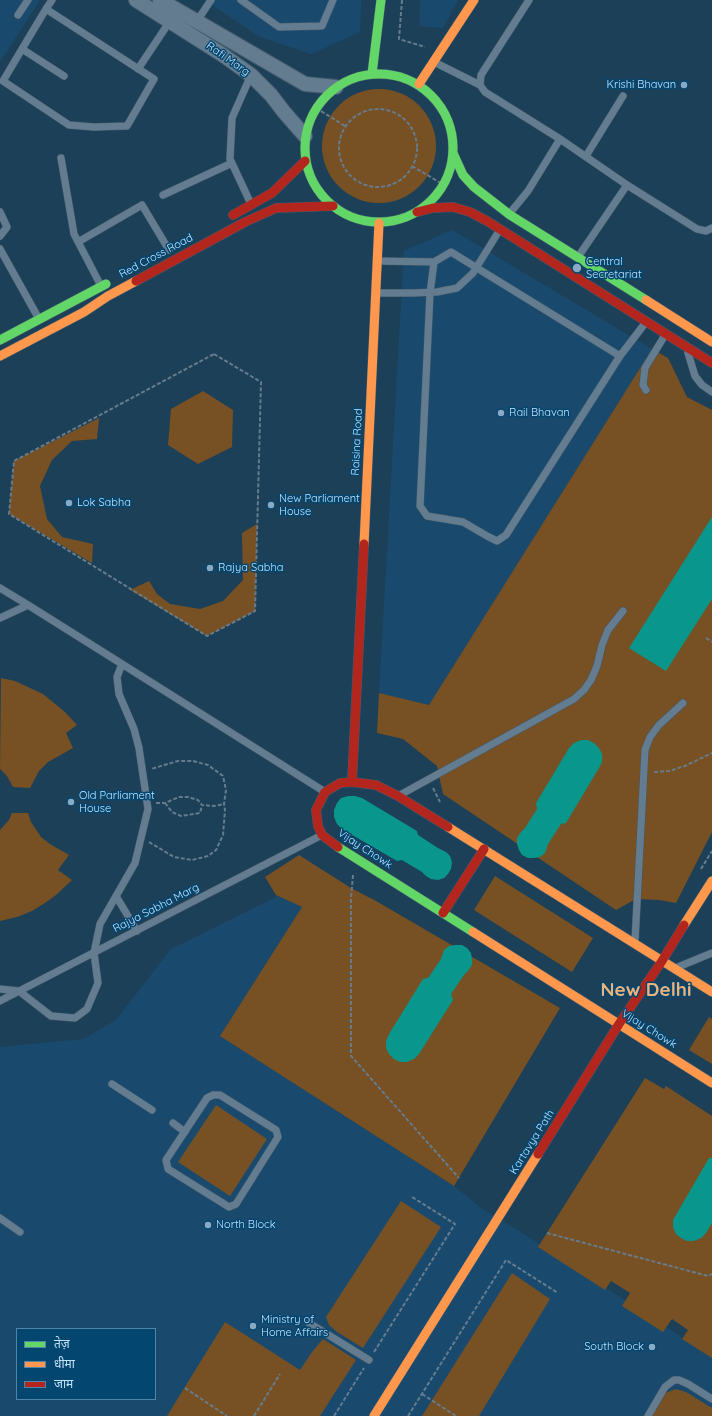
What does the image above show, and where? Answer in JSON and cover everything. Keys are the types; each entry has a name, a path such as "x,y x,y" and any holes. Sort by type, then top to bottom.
{"main road":[{"path":"372,74 382,0"},
{"path":"419,84 474,0"},
{"path":"415,213 434,198 444,185 450,170 454,153 453,136 449,120 435,100 419,84 400,76 388,73 377,73 346,80 327,94 316,108 308,124 305,136 304,146 309,174 323,197 333,206 354,219 380,223 404,218 415,213 434,208 453,207 470,212 500,229 712,363"},
{"path":"454,153 463,175 474,187 510,215 712,342"},
{"path":"227,219 272,193 306,161"},
{"name":"Red Cross Road","path":"0,356 84,312 108,296 231,230 276,208 333,206"},
{"name":"Raisina Road","path":"352,782 380,223"},
{"name":"Red Cross Road","path":"0,340 115,279"},
{"path":"325,792 340,783 352,782 376,785 398,796 712,992"},
{"name":"Vijay Chowk","path":"325,792 316,810 318,826 322,835 330,842 712,1082"},
{"path":"443,913 484,849"},
{"name":"Kartavya Path","path":"374,1416 619,1024 662,961 712,882"}],"street":[{"name":"Rafi Marg","path":"136,0 223,54 251,75 271,95 305,136"},
{"name":"Rafi Marg","path":"160,0 305,84 336,87"}],"lane":[{"path":"18,15 28,0"},
{"path":"46,9 154,79 127,126 94,127 69,124 3,81 46,9 52,0"},
{"path":"197,21 211,0"},
{"path":"241,0 279,26 322,26 333,0"},
{"path":"480,85 481,75 529,0"},
{"path":"138,69 170,21"},
{"path":"22,49 64,76"},
{"path":"434,62 480,85 485,92 560,139 697,229 706,231 712,228"},
{"path":"251,75 232,118 230,159 251,205"},
{"path":"586,156 623,96"},
{"path":"510,215 528,191 560,139"},
{"path":"61,158 74,234 102,286"},
{"path":"163,195 232,163"},
{"path":"578,257 627,184"},
{"path":"78,242 142,205 169,250"},
{"path":"0,212 7,227 0,236"},
{"path":"376,293 430,293 457,288 473,273 500,229"},
{"path":"0,249 39,319"},
{"path":"378,261 434,262 450,252 477,267 620,356"},
{"path":"434,262 430,293 420,506 427,516 463,522 486,536 498,541 506,535 620,356 646,321"},
{"path":"694,331 706,331"},
{"path":"646,390 643,385 645,368 666,334"},
{"path":"685,346 695,376 702,385 712,392"},
{"path":"0,588 325,792"},
{"path":"0,618 28,605"},
{"path":"398,796 574,699 584,690 591,680 608,630 623,611"},
{"path":"0,989 19,992 51,1016 75,1018 87,1009 98,983 94,953 100,924 135,863 148,809 139,748 134,729 120,694 117,677 122,664"},
{"path":"635,944 645,750 650,737 659,725 683,703"},
{"name":"Rajya Sabha Marg","path":"0,1001 322,835"},
{"path":"116,896 137,930"},
{"path":"674,968 712,952"},
{"path":"112,1084 152,1110"},
{"path":"213,1095 220,1095 276,1130 278,1137 236,1204 229,1207 168,1169 166,1160 185,1132 207,1098 213,1095"},
{"path":"173,1123 185,1132"},
{"path":"0,1218 20,1232"},
{"path":"309,1323 369,1360"},
{"path":"648,1416 665,1387 674,1380 679,1380 688,1384 712,1399"}],"path":[{"path":"402,0 399,40 440,52"},
{"path":"316,108 345,126"},
{"path":"379,109 392,111 403,118 411,128 416,140 416,153 412,166 404,176 394,183 382,186 369,186 357,181 348,173 341,162 339,150 340,138 345,126 354,116 366,110 379,109"},
{"path":"412,166 444,185"},
{"path":"214,354 261,382 255,611 208,636 9,514 14,461 214,354"},
{"path":"706,638 712,642"},
{"path":"654,772 669,771 685,766 712,753"},
{"path":"141,837 174,857 192,860 208,856 216,850 223,835 226,790 223,776 208,765 193,761 178,761 143,771"},
{"path":"146,797 155,803 165,804 179,797 188,797 198,800 202,806 200,813 181,816 172,812 165,804"},
{"path":"202,806 224,804"},
{"path":"355,858 351,898 351,1056 459,1178"},
{"path":"334,1416 455,1224 412,1197"},
{"path":"547,1232 708,1276 712,1274"},
{"path":"408,1416 506,1260 558,1293"},
{"path":"254,1416 280,1374"},
{"path":"185,1388 227,1416"},
{"path":"422,1394 456,1416"}],"shaded area":[{"path":"0,0 40,0 0,62"},
{"path":"205,0 361,0 360,32 311,54 260,37"},
{"path":"420,0 458,0 443,28 419,26"},
{"path":"379,89 401,93 420,105 432,124 436,146 432,168 420,187 401,199 379,203 357,199 338,187 326,168 322,146 326,124 338,105 357,93"},
{"path":"452,230 652,349 429,705 379,693 404,251"},
{"path":"652,349 668,358 687,397 712,410 712,832 676,903 659,900 636,899 616,910 443,794 437,766 403,739 377,733 379,693 429,705"},
{"path":"203,391 233,410 232,447 198,464 168,445 171,409"},
{"path":"99,418 97,439 72,441 52,460 40,486 47,519 62,537 93,544 92,563 9,514 14,461"},
{"path":"712,517 712,599 666,671 629,648"},
{"path":"257,524 255,611 207,636 130,590 149,581 157,594 170,604 200,609 223,601 243,580 242,533"},
{"path":"1,678 15,681 43,694 65,712 77,725 66,733 73,748 48,762 39,771 30,788 13,787 7,776 0,769"},
{"path":"581,740 588,740 599,748 602,754 602,762 566,823 561,824 548,844 545,853 540,857 528,858 522,855 519,850 517,838 537,809 536,803 569,748 574,743"},
{"path":"348,796 362,798 417,831 418,835 446,852 450,856 452,862 451,869 448,874 444,878 438,880 431,879 402,860 397,861 342,829 337,824 334,817 334,810 341,798"},
{"path":"12,813 28,813 31,822 41,837 69,855 58,870 72,880 56,895 32,911 17,917 0,921 0,830 9,820"},
{"path":"299,855 351,888 560,1008 454,1186 220,1036 302,907 276,895 265,877"},
{"path":"495,876 593,938 572,972 474,910"},
{"path":"278,896 302,907 220,1036 454,1186 481,1208 521,1232 712,1357 712,1416 0,1416 0,1047 83,1039 116,1020 171,949"},
{"path":"462,945 467,948 471,953 472,965 451,994 453,1000 419,1054 414,1059 407,1062 400,1062 394,1059 386,1048 386,1041 389,1034 423,979 428,978 441,959 444,950 449,946"},
{"path":"709,1017 712,1019 712,1064 689,1050"},
{"path":"645,1078 664,1089 666,1086 712,1116 712,1358 682,1339 688,1330 672,1319 663,1332 622,1306 630,1293 611,1281 605,1290 538,1247"},
{"path":"216,1105 267,1139 230,1196 178,1162"},
{"path":"709,1158 712,1158 712,1223 701,1238 694,1241 687,1241 676,1234 673,1227 673,1220"},
{"path":"401,1201 441,1227 363,1348 337,1332 329,1325 326,1317"},
{"path":"512,1273 550,1299 479,1416 422,1416"},
{"path":"225,1322 300,1370 323,1339 356,1360 320,1416 167,1416"},
{"path":"676,1389 686,1392 712,1408 712,1416 651,1416 665,1393"}],"traffic: fast":[{"path":"372,74 381,0"},
{"path":"372,74 386,74 401,77 414,82 432,95 445,113 448,120 452,133 453,148 452,163 448,176 445,183 432,201 414,214 407,217 394,221 372,222 357,219 344,214 332,206 321,195 313,183 308,170 305,155 305,141 308,126 313,113 321,101 332,90 344,82 357,77 372,74"},
{"path":"453,153 463,175 474,187 510,215 646,300"},
{"path":"0,340 106,284"},
{"path":"338,847 473,932"}],"traffic: slow":[{"path":"419,84 474,0"},
{"path":"364,544 379,223"},
{"path":"0,356 84,312 108,296 136,281"},
{"path":"646,300 712,342"},
{"path":"448,827 712,992"},
{"path":"684,925 712,881"},
{"path":"473,932 712,1083"},
{"path":"374,1416 538,1154"}],"traffic: jam":[{"path":"233,215 272,193 305,161"},
{"path":"136,281 245,222 276,208 333,206"},
{"path":"417,212 433,208 453,207 470,212 487,221 712,363"},
{"path":"352,782 364,544"},
{"path":"338,847 322,835 318,826 316,810 325,792 340,783 352,782 376,785 398,796 448,827"},
{"path":"443,913 484,849"},
{"path":"538,1154 619,1024 662,961 684,925"}],"place":[{"name":"Krishi Bhavan","path":"684,85"},
{"name":"Central Secretariat","path":"577,268"},
{"name":"Rail Bhavan","path":"501,413"},
{"name":"Lok Sabha","path":"69,503"},
{"name":"New Parliament House","path":"271,505"},
{"name":"Rajya Sabha","path":"210,568"},
{"name":"Old Parliament House","path":"71,802"},
{"name":"North Block","path":"208,1225"},
{"name":"Ministry of Home Affairs","path":"253,1326"},
{"name":"South Block","path":"652,1347"}],"district":[{"name":"New Delhi","path":"646,990"}]}
